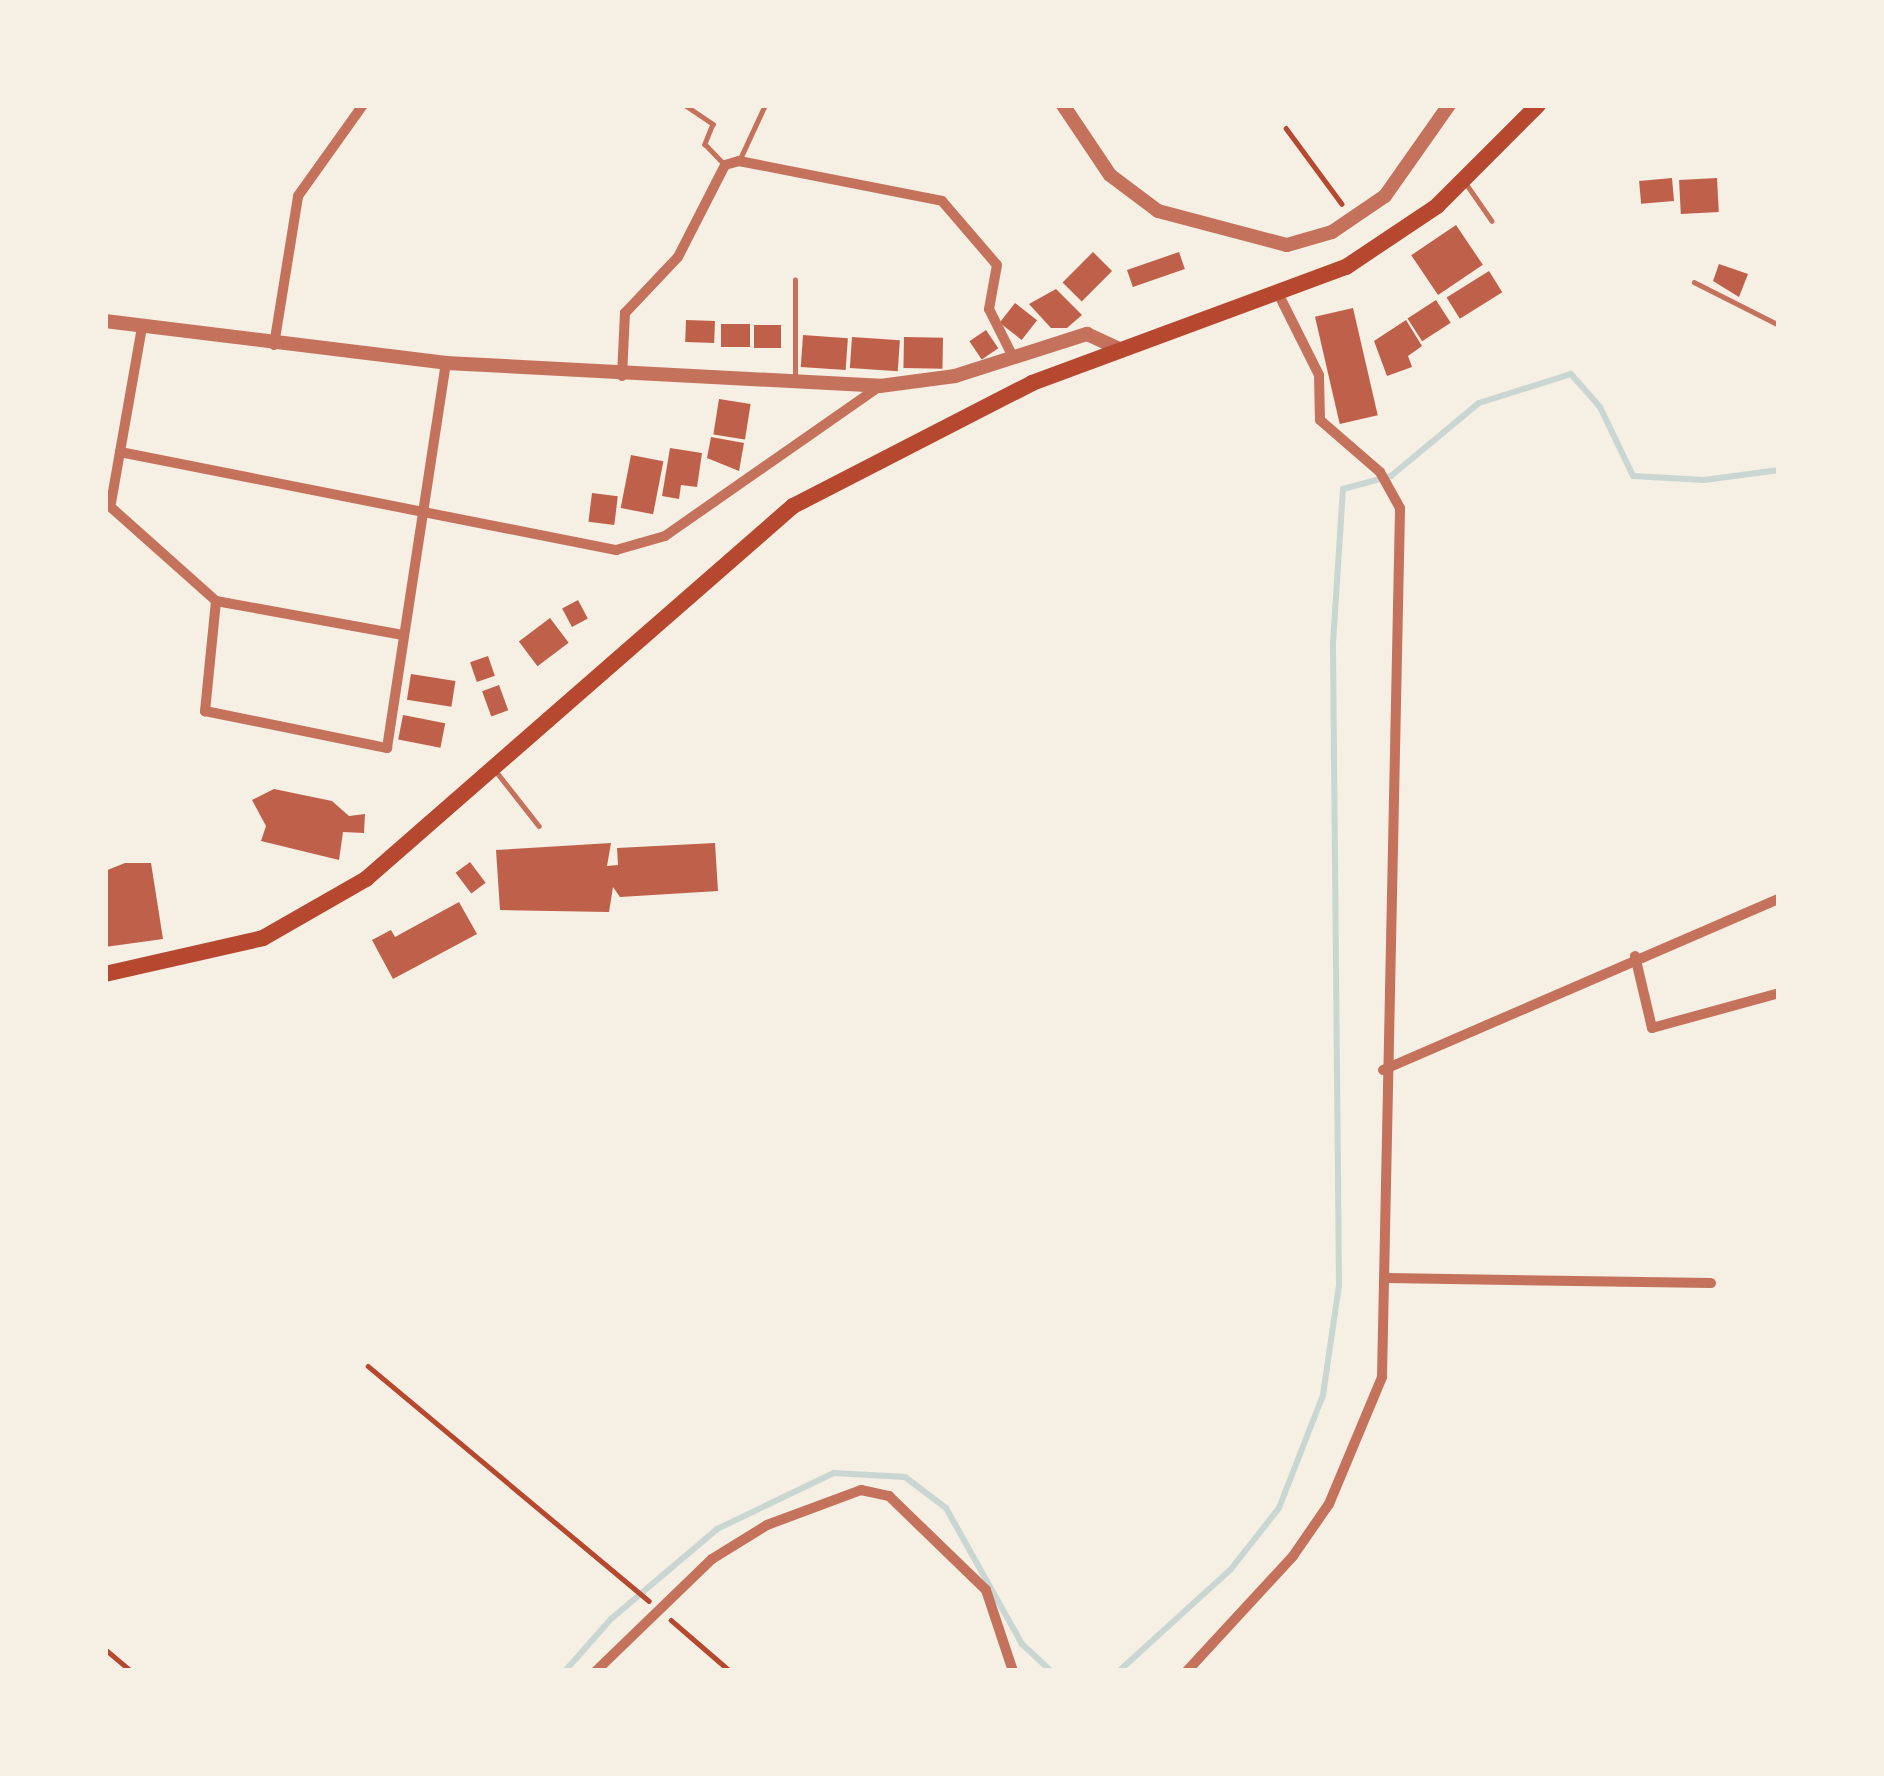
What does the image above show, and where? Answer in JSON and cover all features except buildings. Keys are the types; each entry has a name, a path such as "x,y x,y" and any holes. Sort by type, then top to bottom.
{"highway":[{"path":"105,974 263,938 366,879 793,506 945,422 1117,348 1280,297 1375,251 1465,182 1538,105"}],"street":[{"path":"274,345 298,196 363,105"},
{"path":"1063,105 1110,176 1158,211 1287,245 1352,218 1385,196 1449,105"},
{"path":"622,376 625,313 678,257 724,165 739,161 769,173 813,170 942,201 981,237 997,265 989,309 1015,359"},
{"path":"1186,1671 1280,1572 1329,1504 1378,1401 1387,1278 1383,1070 1400,508 1380,472 1320,420 1318,375 1280,297"},
{"path":"105,321 446,363 622,376 880,386 1015,359 1087,334 1117,348"},
{"path":"142,327 108,502 216,601 403,635"},
{"path":"216,601 205,711 387,748 446,363"},
{"path":"120,452 616,550 665,536 880,386"},
{"path":"1383,1070 1533,1009 1635,956 1779,899"},
{"path":"1635,956 1652,1028 1779,993"},
{"path":"1387,1278 1711,1283"},
{"path":"596,1671 712,1559 767,1525 861,1490 889,1496 986,1590 1013,1671"}],"lane":[{"path":"685,105 713,124 705,144 724,165"},
{"path":"739,161 765,105"},
{"path":"1465,182 1492,220"},
{"path":"795,280 795,382"},
{"path":"1694,283 1779,325"},
{"path":"492,766 539,826"}],"path":[{"path":"1286,128 1352,218"},
{"path":"368,1366 730,1671"},
{"path":"105,1649 131,1671"}],"waterway":[{"path":"1119,1671 1231,1569 1279,1508 1323,1395 1339,1285 1333,643 1343,489 1391,476 1479,403 1571,374 1600,407 1633,476 1704,480 1779,470"},
{"path":"565,1671 611,1619 717,1529 834,1473 905,1477 946,1508 1022,1644 1051,1671"}]}
